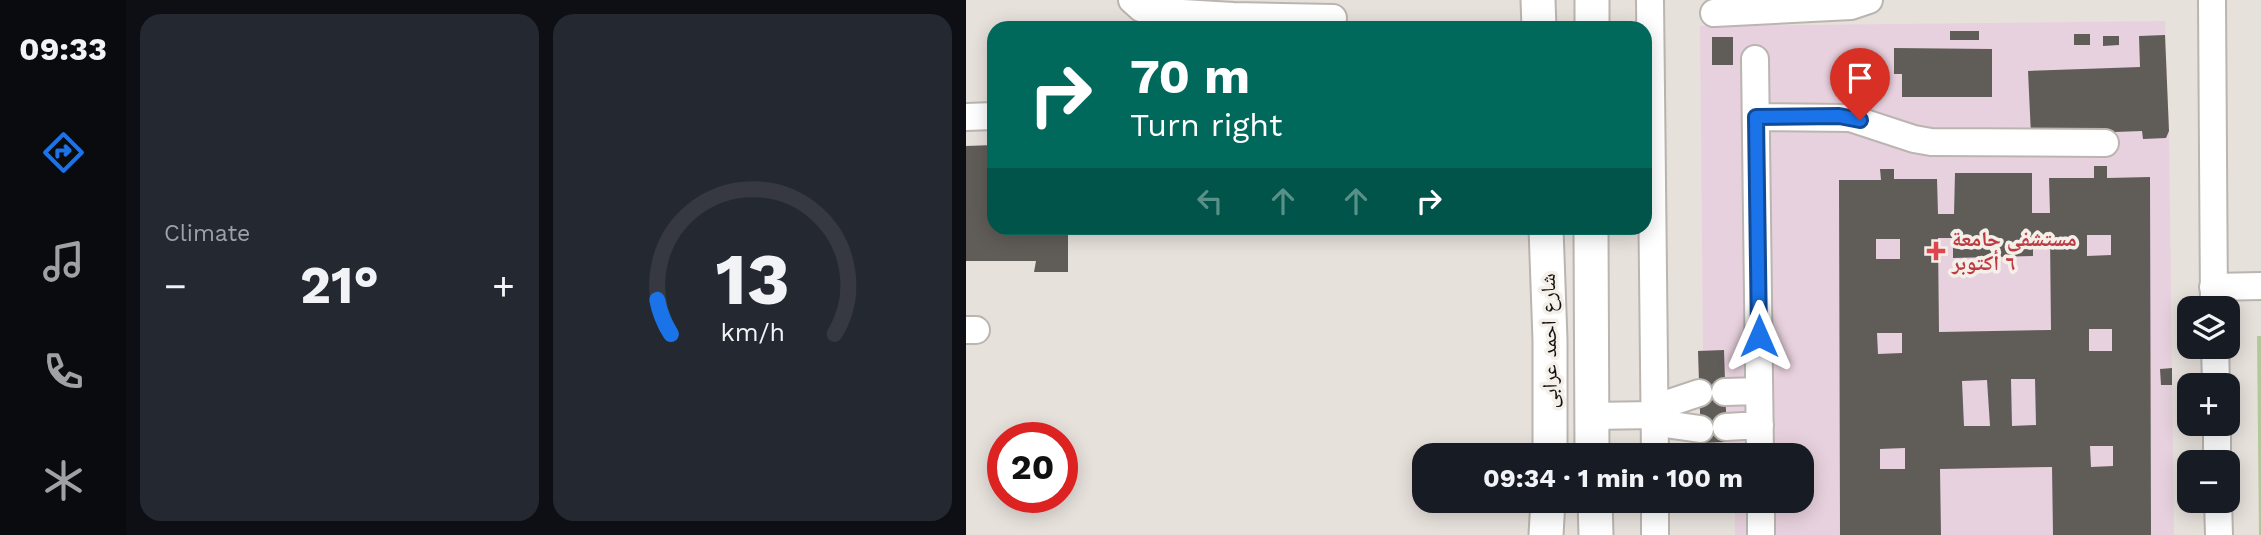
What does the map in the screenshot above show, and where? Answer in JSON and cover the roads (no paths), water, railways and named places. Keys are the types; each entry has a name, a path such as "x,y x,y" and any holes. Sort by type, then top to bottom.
{"main road":[{"path":"1538,0 1539,21"},
{"path":"1592,0 1592,21"},
{"name":"شارع احمد عرابى","path":"1546,235 1550,443"},
{"name":"شارع احمد عرابى","path":"1591,235 1592,443"},
{"path":"1546,535 1547,513"},
{"path":"1595,513 1596,535"}],"lane":[{"path":"1650,0 1650,21"},
{"path":"1714,13 1852,6 1869,0"},
{"path":"2213,1 2214,296"},
{"path":"1140,6 1237,21"},
{"path":"1256,21 1332,15"},
{"path":"1755,59 1760,443"},
{"path":"966,117 987,116"},
{"path":"1756,117 1850,118 1931,142 2105,143"},
{"path":"1652,166 1655,443"},
{"path":"2218,296 2261,286"},
{"path":"1655,415 1672,402 1712,393 1759,391"},
{"path":"1591,416 1655,415 1672,425 1713,428 1760,425"},
{"path":"1655,513 1655,535"},
{"path":"1761,513 1761,535"},
{"path":"2218,513 2219,535"}],"place":[{"name":"مستشفى جامعة ٦ أكتوبر","path":"1936,251"}]}
